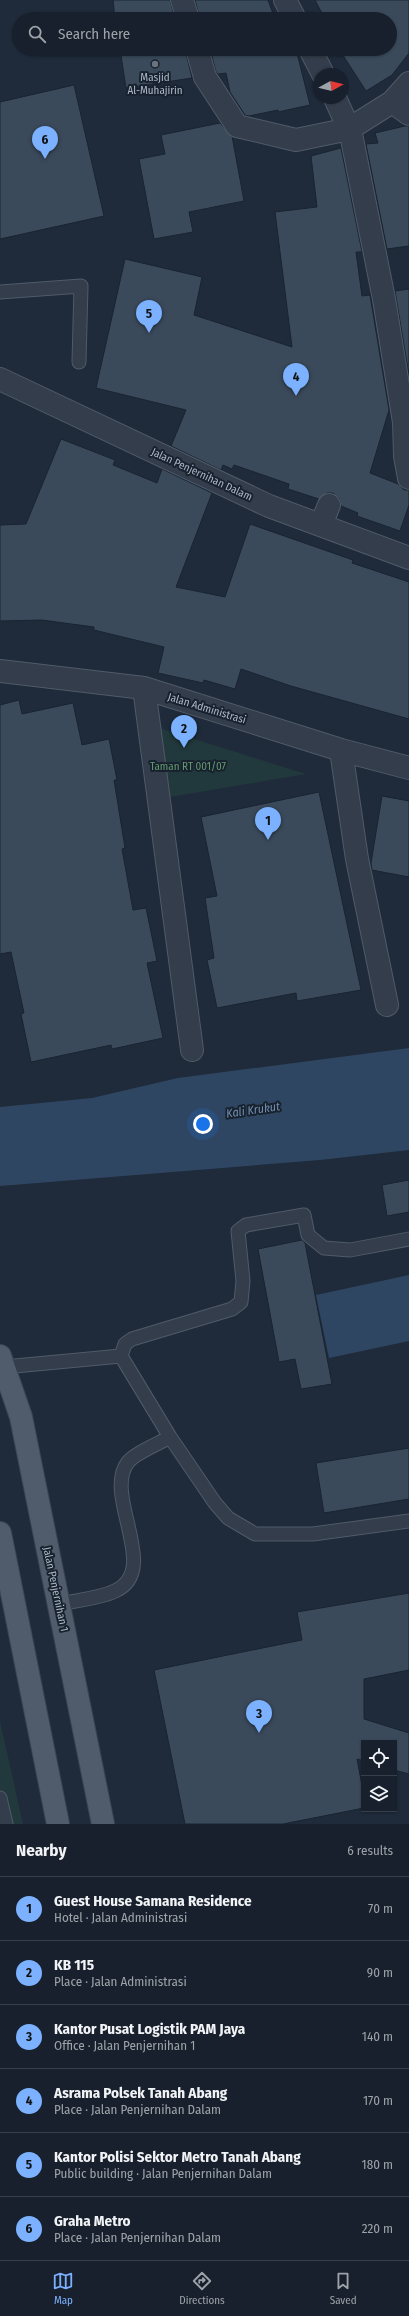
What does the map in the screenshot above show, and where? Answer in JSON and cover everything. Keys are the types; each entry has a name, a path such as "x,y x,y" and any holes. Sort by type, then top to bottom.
{"main road":[{"name":"Jalan Penjernihan 1","path":"2,1361 21,1417 103,1824"},
{"path":"0,1533 58,1824"}],"street":[{"path":"182,0 186,12"},
{"path":"285,0 291,12"},
{"path":"199,56 205,77 237,126 296,140 348,129 401,108 409,83"},
{"path":"314,56 320,68"},
{"path":"338,104 352,140 384,299 404,422 405,456 409,478"},
{"name":"Jalan Penjernihan Dalam","path":"0,379 268,506 409,558"},
{"path":"321,525 329,505"},
{"name":"Jalan Administrasi","path":"0,670 144,688 341,750 409,768"},
{"path":"144,688 192,1050"},
{"path":"341,750 357,858 388,1005"}],"lane":[{"path":"0,292 81,286 79,362"},
{"path":"409,1239 350,1250 324,1248 308,1235 304,1215 246,1226 238,1231 243,1281 241,1302 232,1309 132,1339 125,1344 121,1356 170,1437 228,1518 255,1534 313,1534 409,1521"},
{"path":"2,1361 121,1356"},
{"path":"59,1604 115,1591 127,1584 133,1571 134,1554 121,1484 123,1470 129,1460 170,1437"},
{"path":"0,1798 6,1824"}],"green space":[{"name":"Taman RT 001/07","path":"156,727 306,774 164,798"},
{"path":"0,1721 23,1824 0,1824"}],"water":[{"name":"Kali Krukut","path":"409,1048 409,1150 320,1160 0,1186 0,1107 92,1098 178,1078"},
{"path":"409,1275 409,1341 329,1358 316,1295"}],"building":[{"path":"113,0 170,0 173,12 114,12"},
{"path":"195,0 268,0 272,12 198,12"},
{"path":"315,0 409,0 409,53 392,75 366,91 344,56 397,56 397,12 321,12"},
{"name":"Masjid Al-Muhajirin","path":"121,56 187,56 192,78 126,88"},
{"path":"212,56 298,56 310,105 278,112 278,110 249,116 245,115 230,92 226,73 218,74 216,72"},
{"path":"74,85 104,216 0,239 0,102"},
{"path":"220,123 232,136 244,201 189,212 193,232 154,239 139,159 165,154 161,135"},
{"path":"409,126 409,246 387,249 366,144 378,143 375,133"},
{"path":"341,148 362,252 356,252 362,296 370,295 389,410 370,473 398,484 404,490 409,490 409,505 400,531 357,516 358,513 341,506 339,498 333,493 327,493 319,499 288,489 289,484 234,465 232,469 223,465 221,470 171,446 186,410 96,388 125,259 202,277 194,315 292,347 275,212 317,207 311,156"},
{"path":"409,289 409,375 395,291"},
{"path":"61,439 115,460 113,465 157,483 162,469 212,493 176,587 225,597 250,524 353,560 352,563 409,582 409,719 291,686 241,669 235,689 204,680 203,683 158,673 164,647 94,630 94,627 42,620 0,621 0,525 26,524"},
{"path":"19,700 22,714 73,703 82,745 109,739 117,780 114,780 125,848 122,849 133,910 146,908 157,961 147,963 163,1038 112,1049 111,1045 31,1062 21,1014 24,1013 11,952 0,954 0,705"},
{"path":"319,792 361,990 297,1001 296,993 217,1008 207,960 214,958 205,898 217,896 201,817"},
{"path":"382,796 409,801 409,877 372,870 371,863"},
{"path":"409,1180 409,1212 387,1216 382,1185"},
{"path":"302,1240 305,1243 332,1384 301,1389 295,1359 279,1362 258,1249"},
{"path":"409,1448 409,1499 324,1513 316,1463"},
{"path":"409,1593 409,1670 364,1679 364,1719 409,1733 409,1774 397,1771 397,1740 361,1740 361,1760 357,1759 361,1780 361,1809 283,1824 185,1824 154,1670 302,1640 297,1612"}],"place":[{"name":"Masjid Al-Muhajirin","path":"155,64"},
{"name":"Graha Metro","path":"45,159"},
{"name":"Kantor Polisi Sektor Metro Tanah Abang","path":"149,333"},
{"name":"Asrama Polsek Tanah Abang","path":"296,396"},
{"name":"KB 115","path":"184,748"},
{"name":"Guest House Samana Residence","path":"268,840"},
{"name":"Kantor Pusat Logistik PAM Jaya","path":"259,1733"}]}
